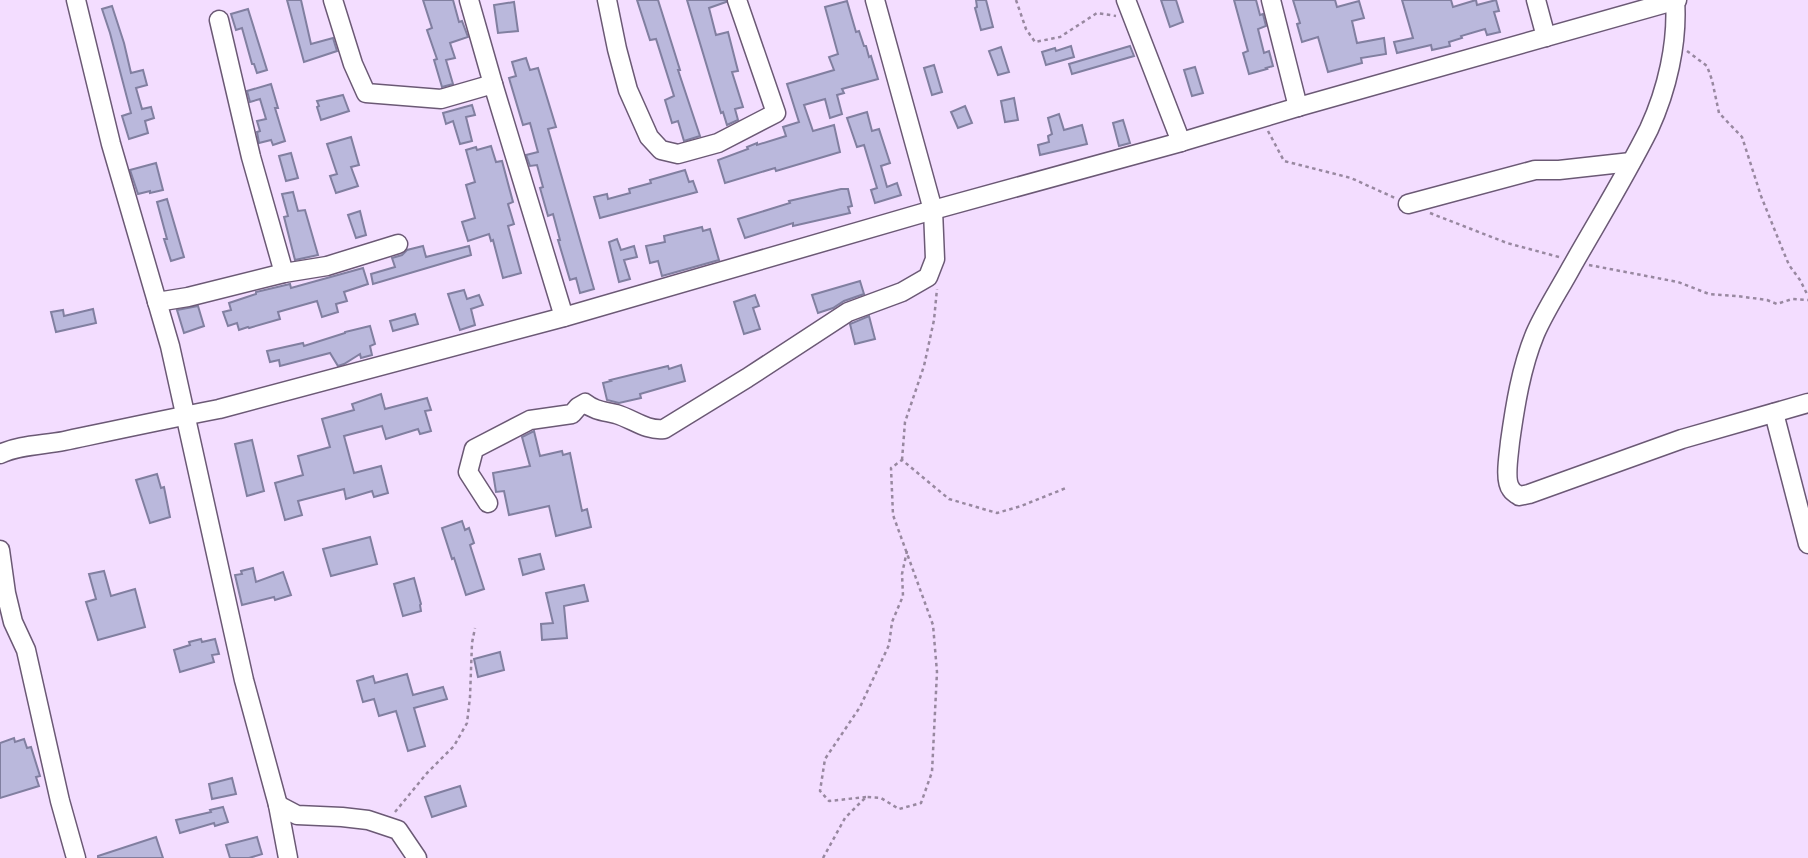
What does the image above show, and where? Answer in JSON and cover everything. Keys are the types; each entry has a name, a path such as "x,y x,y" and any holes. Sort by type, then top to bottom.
{"street":[{"path":"76,0 111,144 170,346 244,680 278,805 288,858"},
{"path":"333,0 353,64 366,93 441,99 493,84"},
{"path":"469,0 564,317"},
{"path":"607,0 628,90 649,136 662,150 678,154 718,144 776,113 737,0"},
{"path":"488,503 468,472 474,449 503,434 530,421 572,414 585,403 591,408 617,414 646,427 664,429 747,379 848,312 902,292 928,277 935,259 933,210 875,0"},
{"path":"1125,0 1181,142"},
{"path":"1271,0 1298,107"},
{"path":"1536,0 1546,37"},
{"path":"0,454 219,409 564,317 1676,0 1674,38 1666,79 1649,128 1535,335 1522,374 1514,411 1508,463 1510,489 1520,496 1529,494 1682,439 1808,403"},
{"path":"219,20 251,157 284,273"},
{"path":"1408,204 1535,170 1631,162"},
{"path":"157,302 327,266 398,244"},
{"path":"1774,413 1808,544"},
{"path":"0,550 13,622 26,650 60,801 76,858"},
{"path":"278,805 297,815 368,820 398,830 417,858"}],"path":[{"path":"1016,0 1026,29 1035,42 1060,37 1097,13 1133,18"},
{"path":"1262,118 1284,161 1351,178 1445,220 1507,243 1600,269 1678,282 1709,294 1767,300 1776,304 1808,298 1784,253 1761,196 1742,137 1719,113 1707,66 1688,53 1674,38"},
{"path":"907,551 902,573 903,596 892,622 889,645 860,707 825,759 820,791 829,800 881,798 899,809 921,803 932,772 937,672 933,625 907,551 893,514 891,468 902,460 905,422 924,366 934,320 937,285"},
{"path":"902,460 949,499 997,513 1066,488"},
{"path":"384,825 427,773 454,746 467,723 475,628"},
{"path":"822,858 845,818 866,797"}],"building":[{"path":"287,0 301,0 311,44 333,38 337,51 304,62"},
{"path":"423,0 453,0 459,22 462,21 468,37 450,43 455,58 446,60 453,84 442,87 434,60 437,59 427,30 432,28"},
{"path":"637,0 658,0 700,136 684,141 678,121 672,123 665,100 674,96 656,39 650,40"},
{"path":"687,0 726,0 709,8 716,35 728,32 738,71 732,72 743,107 735,109 738,120 727,125 723,112 721,113"},
{"path":"976,0 986,0 993,27 981,30 975,8"},
{"path":"1161,0 1176,0 1183,22 1170,27"},
{"path":"1234,0 1256,0 1266,26 1258,29 1264,53 1269,51 1273,66 1249,74 1243,53 1248,51"},
{"path":"1293,0 1335,0 1337,7 1359,1 1364,18 1352,21 1357,43 1384,38 1386,54 1361,58 1362,63 1328,72 1318,37 1302,42"},
{"path":"1402,0 1451,0 1453,7 1476,0 1477,5 1496,0 1499,11 1494,12 1500,32 1487,35 1485,29 1461,36 1462,38 1449,42 1450,46 1432,50 1431,45 1397,53 1394,42 1413,38"},
{"path":"847,1 856,32 859,31 869,57 871,56 878,79 842,89 844,93 837,95 842,114 830,118 825,99 804,105 813,131 834,125 840,152 725,183 718,160 757,143 786,136 783,127 799,122 787,84 834,70 829,57 838,54 825,7"},
{"path":"514,2 518,31 498,33 494,5"},
{"path":"112,6 131,73 143,70 147,85 136,88 142,109 151,107 154,118 145,121 148,133 129,139 122,116 131,113 102,9"},
{"path":"248,9 267,70 257,73 242,28 236,30 231,14"},
{"path":"1071,46 1074,57 1046,65 1042,52"},
{"path":"1130,46 1134,56 1072,74 1069,64"},
{"path":"1001,47 1009,72 998,75 989,51"},
{"path":"526,58 530,70 538,68 556,127 548,129 594,289 580,293 576,278 570,280 553,214 548,216 537,165 530,166 526,155 538,152 530,123 523,125 509,78 516,76 512,62"},
{"path":"934,65 942,92 932,95 924,68"},
{"path":"1195,67 1203,93 1192,96 1184,70"},
{"path":"271,84 285,141 273,145 271,140 259,143 257,121 266,119 260,99 250,102 247,91"},
{"path":"343,95 349,111 321,120 317,101"},
{"path":"1014,98 1018,120 1005,122 1001,101"},
{"path":"472,105 475,115 466,117 472,141 460,144 453,121 446,124 443,113"},
{"path":"965,106 972,123 958,128 951,112"},
{"path":"867,112 872,131 879,129 890,163 881,166 887,187 897,183 901,195 875,203 871,190 877,188 864,145 857,147 847,118"},
{"path":"1059,114 1064,130 1082,125 1087,144 1040,155 1038,145 1049,142 1048,136 1052,134 1048,118"},
{"path":"1123,120 1130,143 1119,146 1113,123"},
{"path":"351,137 359,165 351,167 358,186 336,193 330,176 337,174 327,144"},
{"path":"491,146 496,162 502,161 513,202 508,204 514,224 508,226 521,273 503,278 489,234 468,241 462,222 475,218 466,185 475,182 466,150"},
{"path":"291,153 298,178 286,181 279,156"},
{"path":"156,163 163,190 138,194 130,170"},
{"path":"685,170 689,182 693,181 697,192 600,218 594,197 607,194 608,199 630,193 629,189 651,183 650,180"},
{"path":"848,189 852,206 848,207 850,213 793,226 793,223 745,238 738,219 790,203 789,201"},
{"path":"293,192 298,211 305,210 318,255 295,260 284,217 288,216 282,194"},
{"path":"167,199 184,257 171,261 157,202"},
{"path":"360,211 366,235 356,238 348,215"},
{"path":"702,227 703,231 710,229 719,260 662,276 658,261 650,263 646,246 665,242 664,236"},
{"path":"617,239 621,250 634,246 637,257 624,260 630,279 619,282 609,242"},
{"path":"423,246 426,257 469,246 471,255 373,284 371,274 395,267 392,258"},
{"path":"363,268 368,284 344,292 347,301 336,304 338,312 322,317 317,301 278,312 280,319 249,328 239,330 237,323 228,326 223,312 231,310 229,303 256,292 290,284 291,288"},
{"path":"860,281 864,294 818,313 812,295"},
{"path":"464,290 467,299 479,295 483,305 471,309 475,325 460,330 448,294"},
{"path":"755,295 759,306 753,308 760,329 744,334 734,302"},
{"path":"198,306 204,326 184,333 177,310"},
{"path":"93,309 96,323 56,332 51,312 63,310 64,316"},
{"path":"415,314 418,324 393,331 390,321"},
{"path":"869,316 875,339 855,344 850,324"},
{"path":"370,326 375,344 370,346 372,355 361,358 360,354 338,366 330,353 280,366 279,360 270,362 267,351 303,343 304,346"},
{"path":"681,365 685,381 640,394 641,398 619,403 607,400 603,383"},
{"path":"381,394 385,409 427,398 431,410 425,411 431,431 420,434 418,429 386,439 382,426 344,436 354,473 381,466 388,493 374,497 372,491 346,499 344,489 298,501 302,515 285,520 275,483 303,475 298,456 330,447 322,419 354,410 352,404"},
{"path":"534,431 540,456 562,451 563,455 570,453 582,511 587,509 591,527 556,536 549,506 509,515 504,491 496,492 493,473 530,466 522,437"},
{"path":"252,440 264,491 247,496 235,444"},
{"path":"157,474 161,488 164,487 170,517 150,523 136,480"},
{"path":"462,521 465,530 469,528 474,543 470,545 484,589 466,595 442,528"},
{"path":"370,537 377,564 331,576 323,549"},
{"path":"540,554 544,569 523,575 519,559"},
{"path":"253,568 256,582 283,572 291,595 242,605 235,575"},
{"path":"104,571 111,596 135,589 145,627 98,640 86,602 96,599 89,574"},
{"path":"414,578 421,611 403,616 394,584"},
{"path":"584,585 588,601 564,606 567,638 542,640 541,624 553,623 546,593"},
{"path":"201,639 202,642 215,639 219,654 212,655 214,662 180,672 174,650"},
{"path":"500,652 504,670 478,677 474,659"},
{"path":"407,674 413,695 443,687 447,699 414,708 425,746 408,751 396,711 379,716 374,699 363,702 357,681 373,676 375,683"},
{"path":"14,738 15,742 24,739 27,748 31,747 40,776 36,777 39,786 0,798 0,743"},
{"path":"232,778 236,794 212,799 209,784"},
{"path":"460,786 466,806 432,817 425,797"},
{"path":"223,807 228,822 215,826 214,823 180,833 176,820"},
{"path":"156,837 163,858 98,858 98,856"},
{"path":"257,837 262,854 249,858 230,858 226,845"}]}
